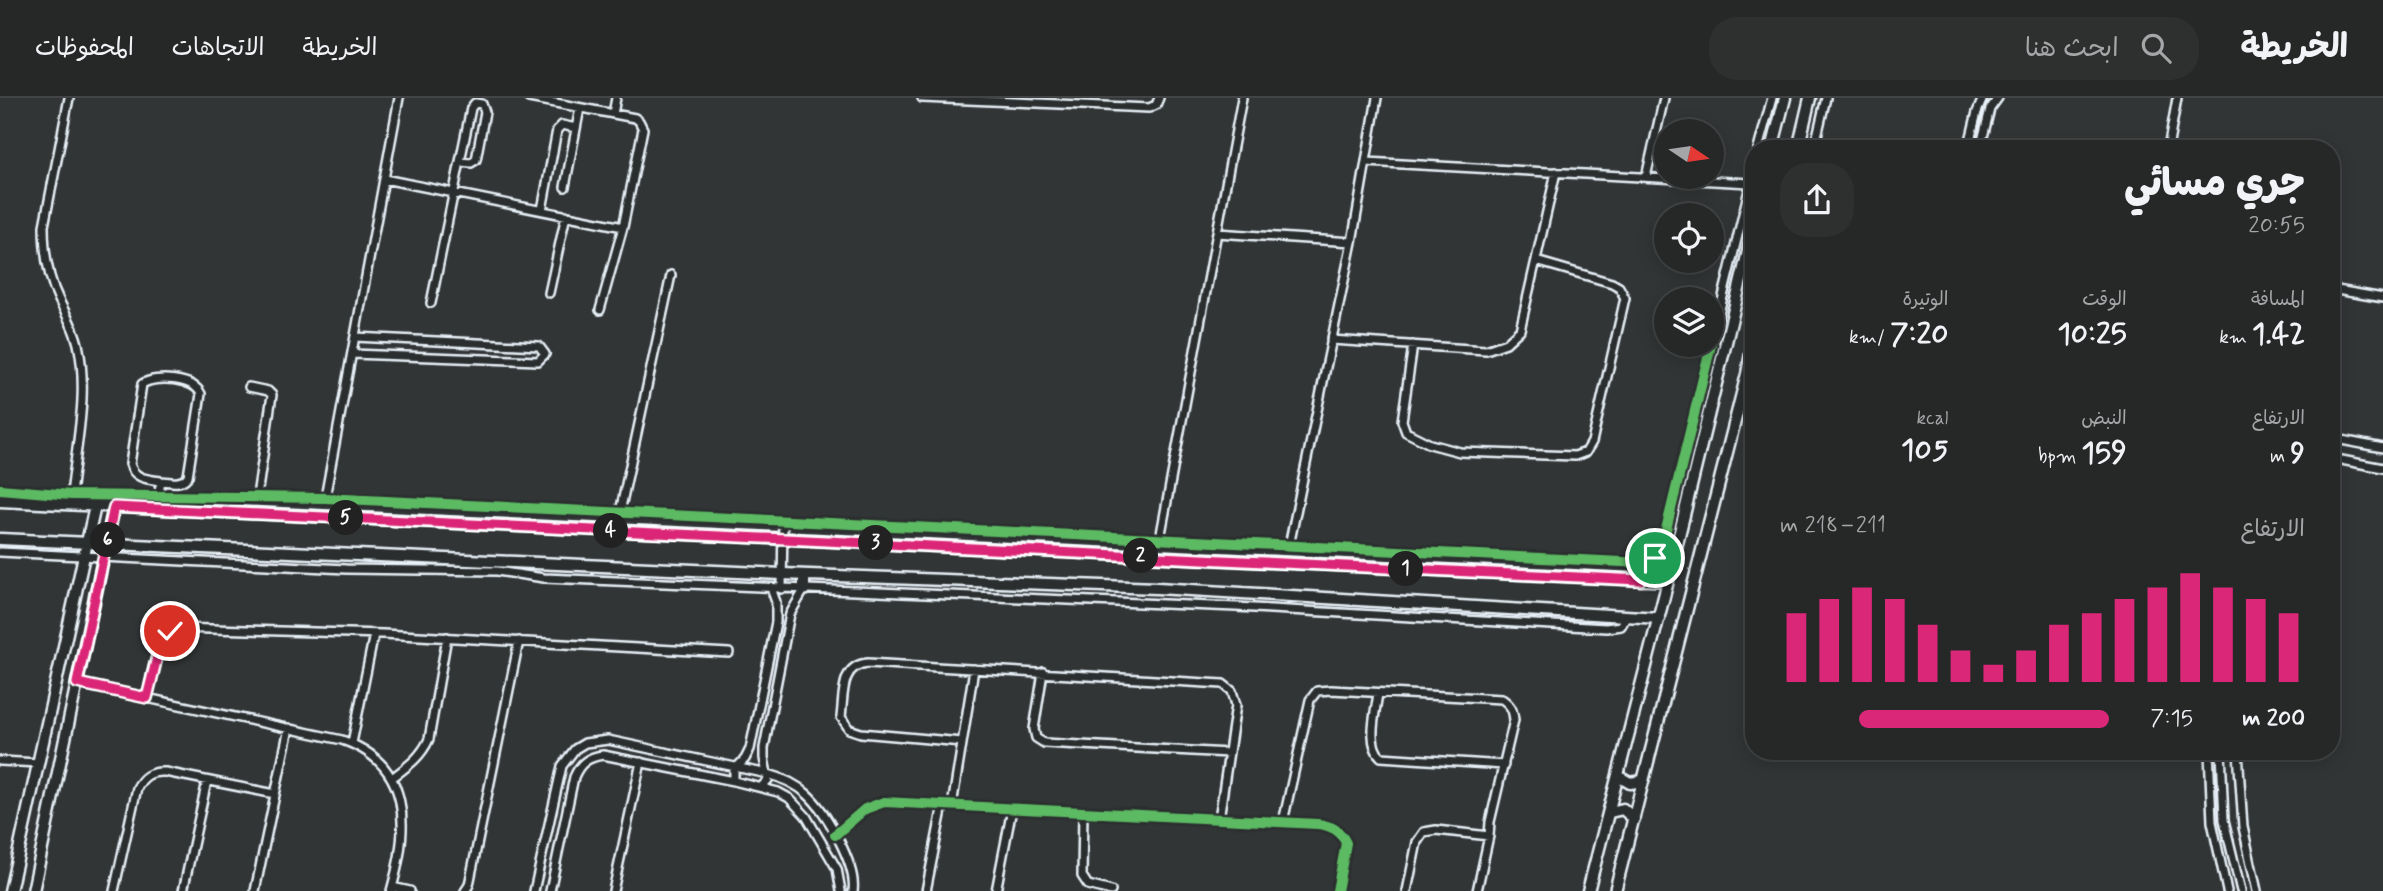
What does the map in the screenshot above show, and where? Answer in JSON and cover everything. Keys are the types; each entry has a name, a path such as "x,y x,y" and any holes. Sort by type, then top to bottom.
{"street":[{"path":"69,98 44,226 44,245 52,282 70,319 82,363 83,385 71,495"},
{"path":"325,498 399,98"},
{"path":"529,98 635,118 641,124 623,227 600,310"},
{"path":"613,114 616,98"},
{"path":"922,98 1149,108 1156,105 1158,98"},
{"path":"1160,538 1242,98"},
{"path":"1289,546 1352,242 1377,98"},
{"path":"1646,177 1664,98"},
{"path":"1760,140 1772,98"},
{"path":"1774,140 1785,98"},
{"path":"1800,140 1810,98"},
{"path":"1816,140 1826,98"},
{"path":"1970,140 1983,98"},
{"path":"1982,140 1990,109 1998,98"},
{"path":"2170,140 2177,98"},
{"path":"431,303 471,108 475,103 482,104 485,112 476,160 471,163 461,162"},
{"path":"548,178 566,184 580,108"},
{"path":"542,210 557,130 562,125 576,128"},
{"path":"1366,162 1745,183"},
{"path":"1331,340 1486,350 1506,343 1520,330 1556,172"},
{"path":"384,179 623,227"},
{"path":"1724,290 1745,204"},
{"path":"549,293 566,215"},
{"path":"1217,233 1352,242"},
{"path":"1413,345 1402,421 1406,432 1430,444 1460,452 1575,457 1583,454 1592,442 1625,298 1622,290 1615,284 1536,261"},
{"path":"1588,891 1659,618 1745,264"},
{"path":"620,512 671,275"},
{"path":"2340,291 2383,298"},
{"path":"352,354 538,360 545,354 539,346 355,337"},
{"path":"432,357 433,341"},
{"path":"0,489 71,495 325,498 1642,563 1655,558 1662,546 1708,357"},
{"path":"156,378 192,384 201,394 188,476 178,483 161,481 137,477 130,464 142,384 156,378"},
{"path":"249,387 268,391 272,395 257,496"},
{"path":"1615,891 1745,388"},
{"path":"2340,440 2383,448"},
{"path":"2340,460 2383,468"},
{"path":"158,496 161,481"},
{"path":"0,501 1668,581"},
{"path":"10,891 95,506"},
{"path":"33,891 114,507"},
{"path":"782,589 783,520"},
{"path":"0,539 1157,588 1659,618"},
{"path":"0,552 346,569 473,570 544,578 1236,607 1606,628 1621,626 1627,616"},
{"path":"1640,580 1642,563"},
{"path":"761,787 766,783 768,774 764,764 764,748 790,614 804,590 804,575"},
{"path":"80,577 99,581"},
{"path":"734,781 733,774 750,748 776,622 776,602 771,588"},
{"path":"147,698 161,641 176,628 447,637 729,653"},
{"path":"352,743 374,634"},
{"path":"392,778 416,759 429,739 447,637"},
{"path":"465,891 469,885 519,641"},
{"path":"962,742 862,733 849,729 841,718 846,676 855,666 868,663 1223,684 1232,691 1236,700 1219,819"},
{"path":"952,806 974,669"},
{"path":"1043,672 1034,729 1040,741 1229,752"},
{"path":"77,683 352,743 375,757 392,778 401,800 403,821 392,889 410,891"},
{"path":"1283,822 1313,695 1324,690 1502,699 1509,704 1514,720 1477,891"},
{"path":"1378,694 1373,742 1376,753 1381,757 1504,765"},
{"path":"255,891 289,728"},
{"path":"534,891 562,766 575,749 596,740 608,740 786,780 806,793 835,835 852,867 853,891"},
{"path":"550,891 574,777 578,768 594,757 603,755 778,792 798,806 837,869 841,891"},
{"path":"2209,760 2212,822 2227,891"},
{"path":"2221,760 2224,820 2241,891"},
{"path":"2239,760 2243,827 2257,891"},
{"path":"0,761 39,763"},
{"path":"614,891 641,762"},
{"path":"114,891 137,788 144,777 157,771 275,794"},
{"path":"1618,776 1630,783 1643,782"},
{"path":"183,891 207,781"},
{"path":"835,835 865,808 877,803 1327,825 1339,832 1346,843 1337,891"},
{"path":"926,891 943,805"},
{"path":"996,891 1012,809"},
{"path":"1609,812 1623,809 1634,819"},
{"path":"1083,812 1082,876 1088,885 1111,891"},
{"path":"1406,891 1417,842 1424,832 1436,830 1489,836"},
{"path":"541,861 555,864"}],"cycle path":[{"path":"0,489 71,495 325,498 1642,563 1655,558 1662,546 1708,357"},
{"path":"835,835 865,809 884,802 1318,824 1335,829 1346,843 1337,891"}],"route":[{"path":"170,631 161,641 147,698 77,683 114,507 1640,580 1642,563 1655,558"}]}
